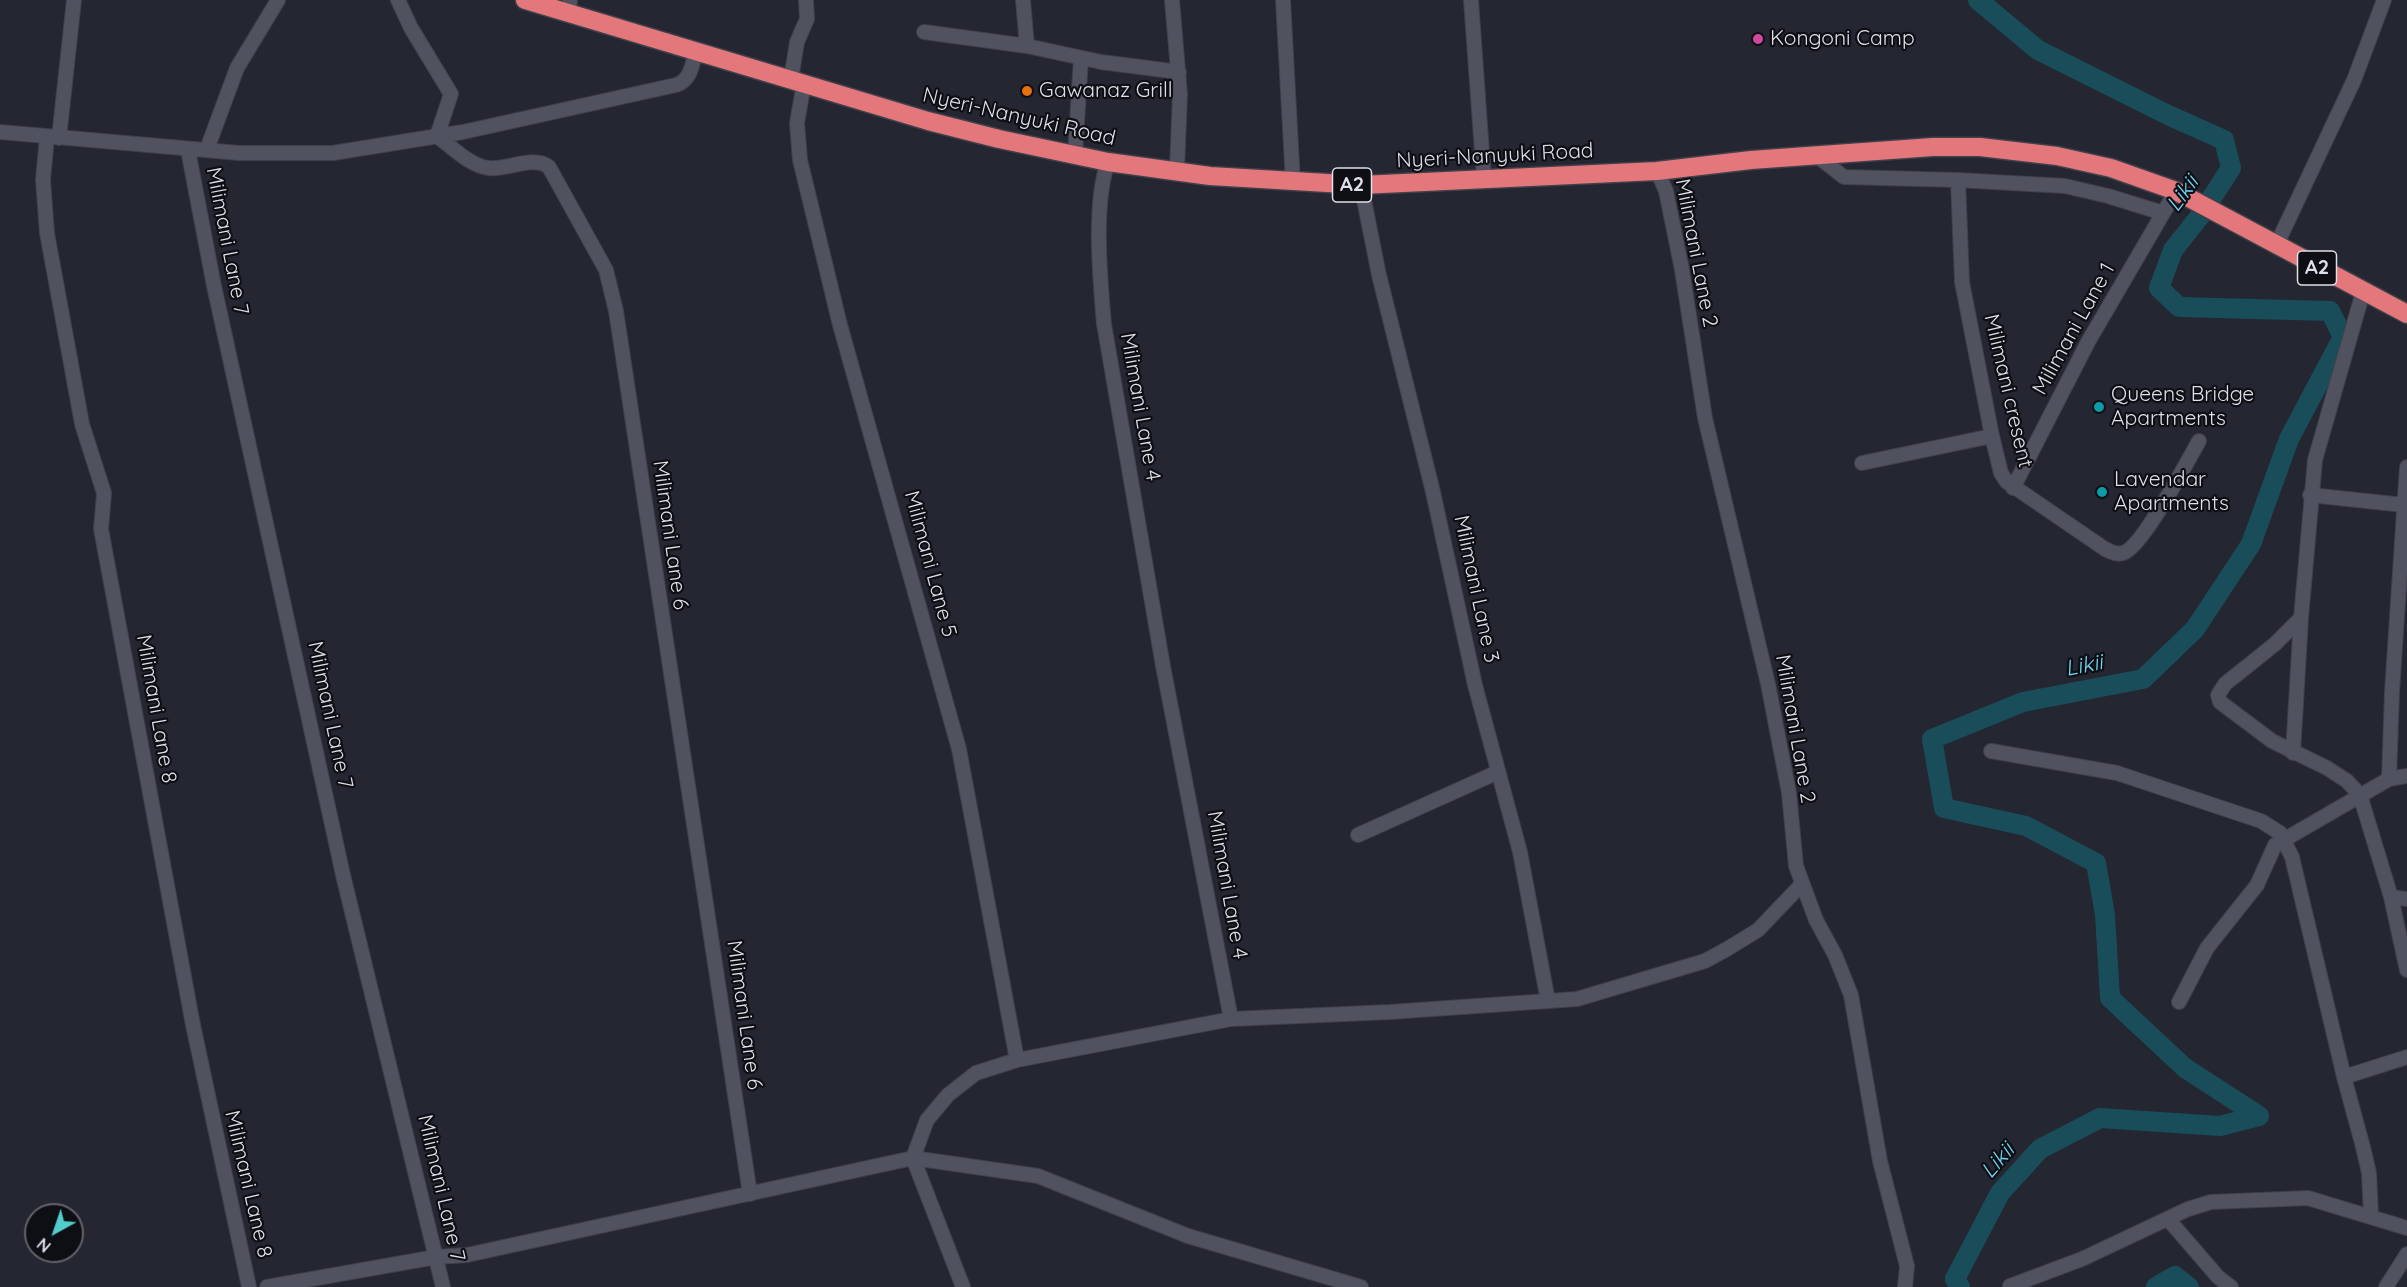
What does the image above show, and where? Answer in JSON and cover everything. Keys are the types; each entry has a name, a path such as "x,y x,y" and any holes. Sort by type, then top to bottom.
{"highway":[{"name":"Nyeri-Nanyuki Road","path":"525,0 569,6 632,34 928,121 1108,162 1293,183 1361,185 1657,171 1933,147 1980,147 2020,151 2111,168 2176,191 2276,246"},
{"name":"A2","path":"2276,246 2407,314"}],"street":[{"name":"Milimani Lane 8","path":"74,0 53,137 43,180 47,233 82,424 104,493 101,529 193,1026 249,1287"},
{"name":"Milimani Lane 7","path":"207,149 237,68 278,0"},
{"path":"398,0 411,28 451,94 437,136"},
{"name":"Milimani Lane 5","path":"806,0 807,19 796,42 800,160 840,325 959,749 1017,1060"},
{"path":"1023,0 1028,46"},
{"path":"1172,0 1179,72 1177,170"},
{"path":"1283,0 1293,183"},
{"path":"1471,0 1484,180"},
{"path":"2276,246 2325,136 2354,80 2384,0"},
{"path":"924,32 1028,46 1081,58 1179,72"},
{"path":"0,132 188,150 207,149 239,153 333,153 437,136 676,85 682,83 690,74 696,51"},
{"path":"1075,155 1081,58"},
{"name":"Milimani Lane 6","path":"437,136 465,157 489,168 537,162 549,167 599,257 609,280 621,341 657,595 709,916 750,1194"},
{"name":"Milimani Lane 7","path":"188,150 214,286 343,875 443,1287"},
{"path":"1817,156 1844,177 2065,186 2163,213"},
{"name":"Milimani Lane 4","path":"1108,162 1101,194 1101,288 1104,324 1163,666 1231,1019"},
{"name":"Milimani Lane 2","path":"1657,171 1666,191 1682,270 1705,418 1768,684 1789,793 1792,836 1801,885 1851,995 1880,1161 1907,1266 1905,1287"},
{"name":"Milimani cresent","path":"1958,180 1962,282 2001,473 2013,488 2105,549 2114,553 2125,553 2154,517 2199,441"},
{"name":"Milimani Lane 3","path":"1361,185 1379,275 1433,492 1475,685 1520,852 1548,1001"},
{"name":"Milimani Lane 1","path":"2013,488 2094,332 2176,191"},
{"path":"2294,753 2310,495 2322,431 2363,292"},
{"path":"1862,463 1992,436"},
{"path":"2389,779 2392,692 2407,467"},
{"path":"2310,495 2404,505"},
{"path":"2301,618 2275,644 2225,684 2218,695 2220,702 2272,741 2327,768 2347,781 2360,795 2391,897 2407,970"},
{"path":"1991,751 2116,773 2261,821 2273,827 2284,838 2292,857 2368,1173 2371,1215"},
{"path":"1358,835 1498,772"},
{"path":"2179,1002 2207,948 2250,896 2275,845 2389,779 2407,776"},
{"path":"963,1287 913,1158 927,1120 948,1095 976,1073 1017,1060 1231,1019 1577,999 1705,961 1758,930 1801,885"},
{"path":"2391,897 2407,899"},
{"path":"2344,1077 2407,1057"},
{"path":"267,1287 436,1257 467,1255 913,1158 1038,1176 1188,1236 1361,1287"},
{"path":"2010,1286 2082,1259 2168,1218 2211,1202 2308,1198 2371,1215 2407,1228"},
{"path":"2168,1218 2218,1277 2231,1287"},
{"path":"2386,1287 2407,1254"}],"waterway":[{"name":"Likii","path":"1960,1287 1955,1279 2000,1193 2040,1149 2100,1118 2220,1126 2259,1116 2185,1068 2110,998 2105,915 2096,863 2026,826 1944,808 1932,739 2023,702 2143,679 2195,629 2251,544 2289,439 2343,337 2330,311 2179,307 2159,288 2173,250 2200,216 2231,168 2224,140 2168,115 2038,50 1978,0"},
{"name":"Likii","path":"2156,1287 2175,1276 2189,1287"}],"place":[{"name":"Kongoni Camp","path":"1758,39"},
{"name":"Gawanaz Grill","path":"1027,91"},
{"name":"Queens Bridge Apartments","path":"2099,407"},
{"name":"Lavendar Apartments","path":"2102,492"}]}
